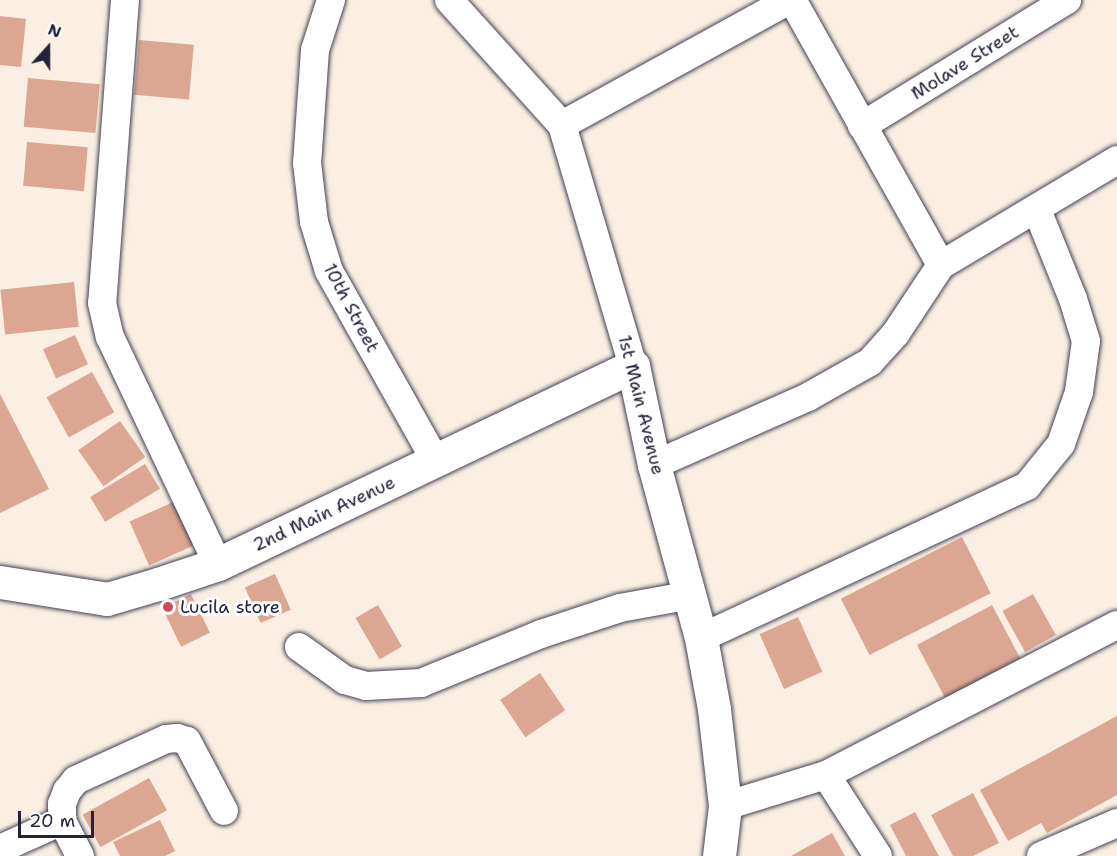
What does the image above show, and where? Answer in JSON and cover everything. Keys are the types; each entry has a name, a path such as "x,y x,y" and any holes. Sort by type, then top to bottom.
{"street":[{"path":"126,0 102,303 110,337 218,564"},
{"name":"10th Street","path":"331,0 315,50 308,163 314,222 328,271 436,462"},
{"name":"1st Main Avenue","path":"449,0 562,125 633,366 654,465 692,595 714,709 725,806 719,856"},
{"path":"562,125 791,0 941,266"},
{"name":"Molave Street","path":"862,126 1067,0"},
{"path":"654,465 808,397 870,362 896,333 941,266 1117,160"},
{"path":"701,638 1027,486 1061,444 1079,392 1086,341 1073,299 1037,210"},
{"name":"2nd Main Avenue","path":"0,582 107,598 218,564 436,462 633,366"},
{"path":"298,647 345,680 366,686 421,683 542,634 620,608 692,595"},
{"path":"725,806 826,775 1117,625"},
{"path":"80,856 62,821 62,804 67,791 76,780 166,739 177,738 187,741 224,811"},
{"path":"826,775 878,856"},
{"path":"0,849 62,821"},
{"path":"1041,856 1117,823"}],"building":[{"path":"0,16 26,19 21,67 0,65"},
{"path":"139,40 194,45 189,100 134,95"},
{"path":"28,78 100,84 95,133 24,127"},
{"path":"27,142 88,147 84,191 23,186"},
{"path":"74,282 79,327 5,334 0,290"},
{"path":"75,335 88,364 56,378 43,349"},
{"path":"92,372 114,412 69,437 47,397"},
{"path":"0,394 49,489 0,513"},
{"path":"120,421 145,457 103,486 78,450"},
{"path":"145,464 160,489 105,522 90,497"},
{"path":"178,500 198,544 149,565 130,522"},
{"path":"962,537 991,593 869,655 841,599"},
{"path":"275,574 291,610 261,623 245,587"},
{"path":"191,594 210,633 181,647 162,608"},
{"path":"1033,594 1056,635 1025,652 1002,611"},
{"path":"378,605 402,647 379,660 355,618"},
{"path":"992,605 1020,658 945,698 917,645"},
{"path":"798,617 822,672 784,689 760,634"},
{"path":"540,673 565,710 525,737 500,700"},
{"path":"1117,716 1117,795 1047,833 1041,823 1008,841 980,790"},
{"path":"149,778 167,810 100,847 83,815"},
{"path":"973,793 999,843 973,856 953,856 931,815"},
{"path":"915,812 939,856 906,856 890,825"},
{"path":"160,820 175,851 165,856 120,856 113,842"},
{"path":"832,833 845,856 791,856"}],"place":[{"name":"Lucila store","path":"168,607"}]}
